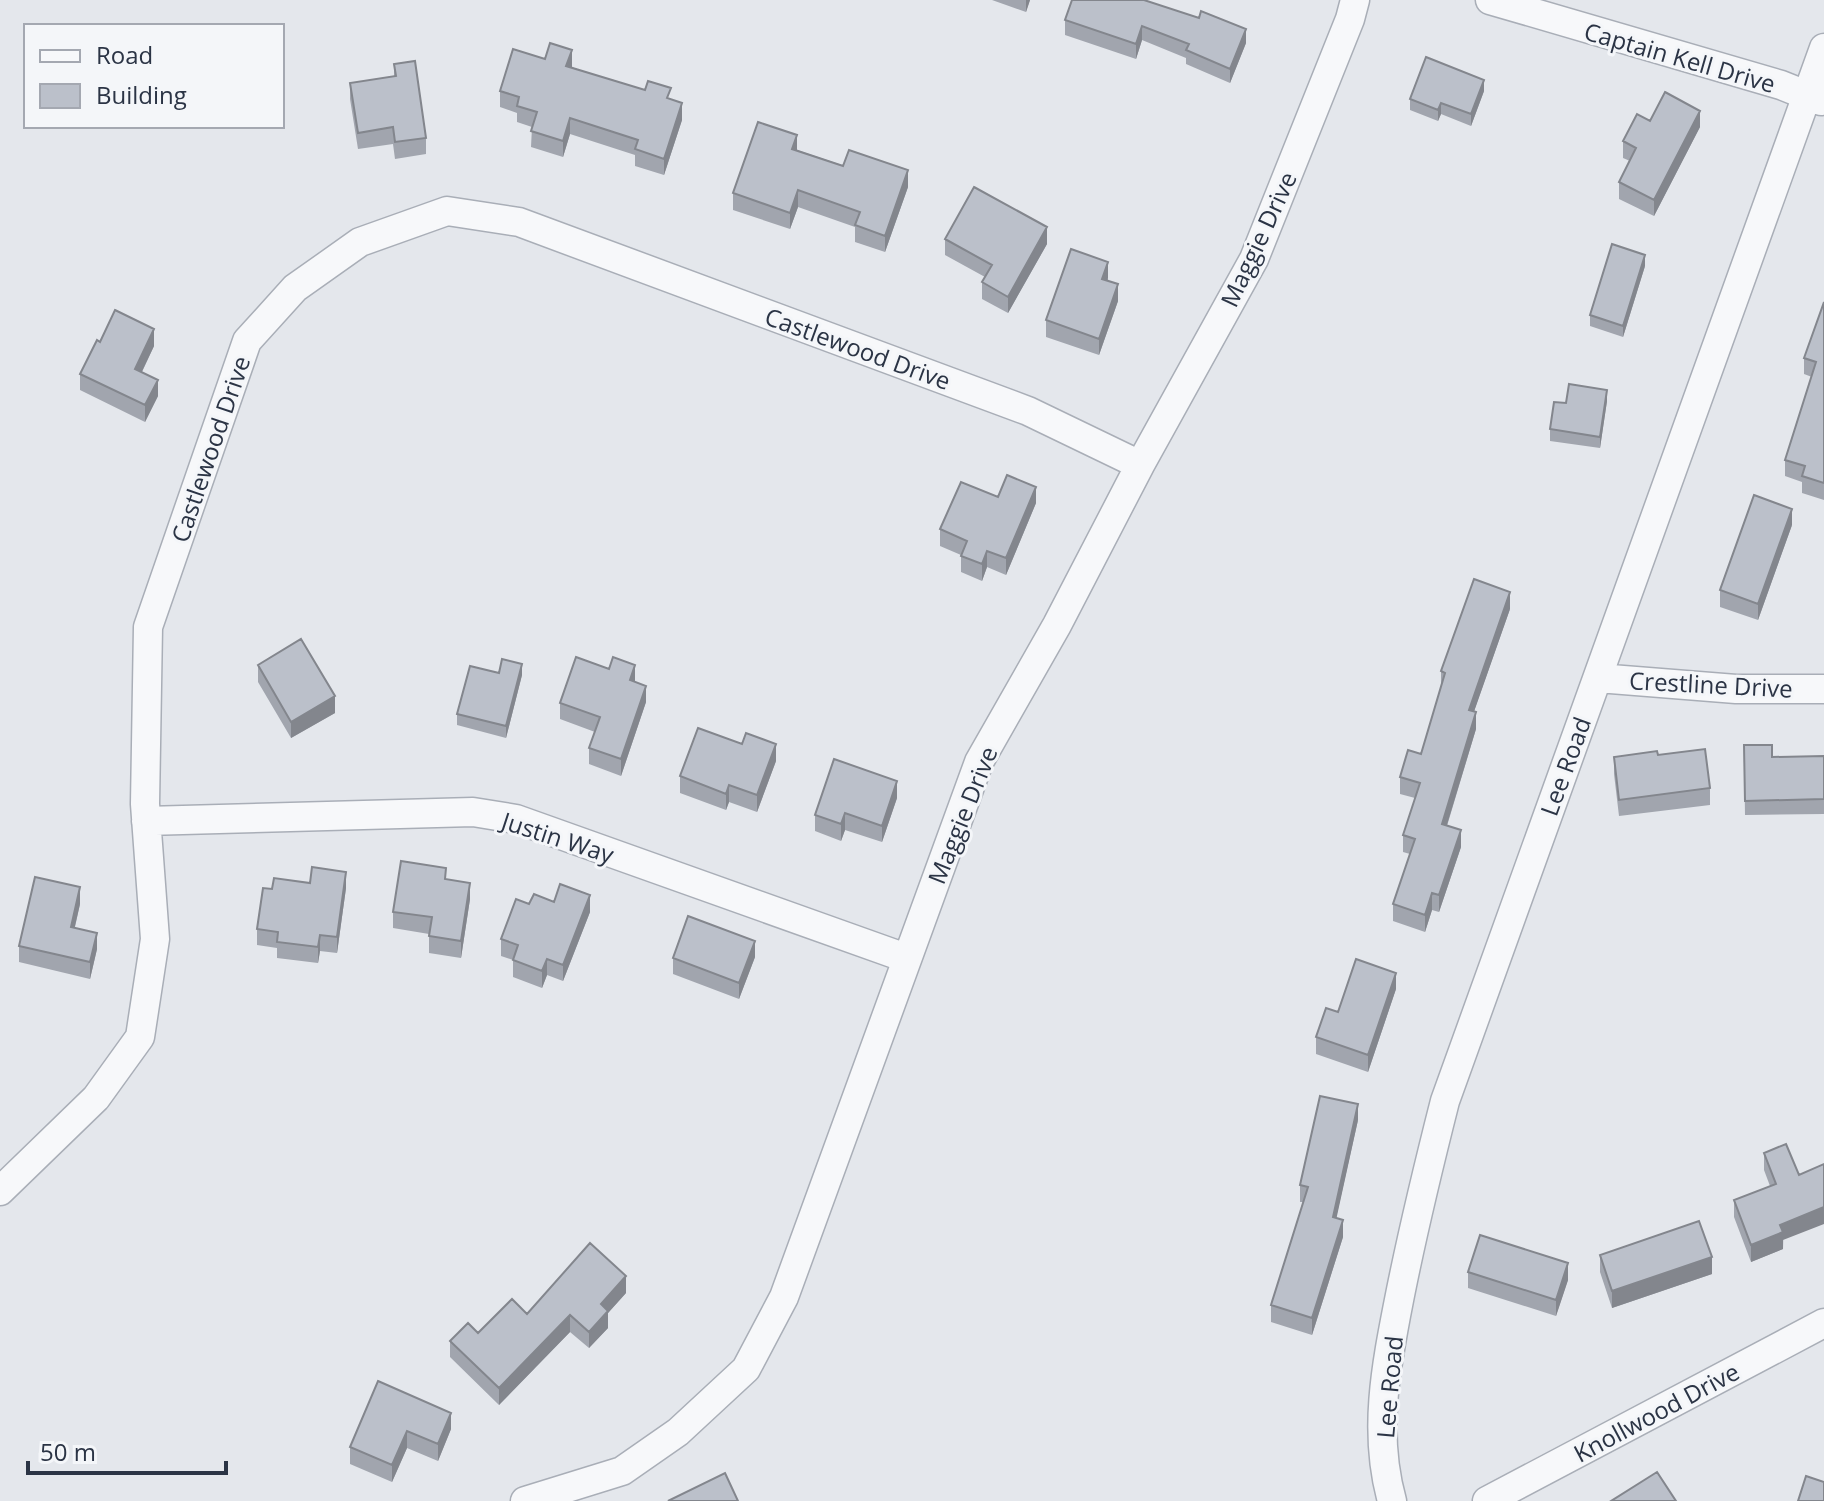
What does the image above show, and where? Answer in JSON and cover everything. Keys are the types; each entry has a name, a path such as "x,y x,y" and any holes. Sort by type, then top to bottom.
{"street":[{"name":"Maggie Drive","path":"525,1501 622,1471 678,1432 746,1369 784,1297 979,762 1057,625 1140,465 1254,259 1355,0"},
{"name":"Captain Kell Drive","path":"1490,0 1781,85 1815,99"},
{"name":"Lee Road","path":"1392,1501 1381,1435 1385,1374 1419,1200 1445,1101 1598,678 1815,99 1824,48"},
{"name":"Castlewood Drive","path":"0,1191 96,1098 140,1037 155,939 146,821 148,627 247,341 295,288 360,242 447,211 519,222 1028,411 1140,465"},
{"name":"Crestline Drive","path":"1598,678 1736,689 1824,689"},
{"name":"Justin Way","path":"146,821 473,812 516,819 906,958"},
{"name":"Knollwood Drive","path":"1487,1501 1824,1323"}],"building":[{"path":"1072,0 1144,0 1199,18 1201,11 1246,29 1230,69 1186,50 1189,44 1142,26 1136,44 1065,20"},
{"path":"550,43 572,50 566,66 645,90 648,81 671,88 667,98 682,103 664,159 635,149 638,140 570,118 563,141 531,131 537,112 517,106 519,97 500,91 513,49 545,59"},
{"path":"1426,57 1484,80 1471,114 1441,103 1438,110 1410,99"},
{"path":"415,61 426,138 395,142 393,127 358,133 350,83 396,76 394,64"},
{"path":"1665,92 1700,111 1654,200 1619,182 1636,148 1623,141 1637,114 1650,121"},
{"path":"758,122 797,135 792,149 843,166 849,150 908,170 885,236 855,225 860,212 798,190 790,213 733,193"},
{"path":"974,187 1047,227 1008,297 982,282 992,265 945,239"},
{"path":"1612,244 1645,255 1623,326 1590,315"},
{"path":"1071,249 1108,262 1102,279 1118,284 1099,339 1046,320"},
{"path":"1824,302 1824,483 1802,476 1805,466 1785,460 1816,362 1804,358"},
{"path":"115,310 154,329 135,369 158,380 145,405 80,374"},
{"path":"1569,384 1607,390 1600,437 1550,429 1554,402 1566,403"},
{"path":"1007,475 1036,487 1006,558 987,551 982,564 961,556 967,541 940,529 961,482 998,497"},
{"path":"1754,495 1792,509 1758,604 1720,590"},
{"path":"1474,579 1510,592 1469,710 1476,712 1442,824 1461,830 1439,895 1432,893 1425,915 1393,904 1415,839 1403,835 1420,783 1400,777 1408,750 1421,754 1445,673 1441,671"},
{"path":"301,639 335,696 291,722 258,665"},
{"path":"576,657 609,669 613,657 635,665 630,680 646,686 621,759 589,748 600,717 560,703"},
{"path":"502,659 522,664 506,726 457,714 470,666 499,673"},
{"path":"698,728 742,744 746,733 776,744 757,795 729,785 726,794 680,776"},
{"path":"1744,745 1772,745 1772,757 1824,756 1824,799 1745,801"},
{"path":"1705,749 1710,788 1619,800 1614,757"},
{"path":"834,759 897,781 882,826 845,813 841,824 815,815"},
{"path":"401,861 446,868 445,879 470,883 461,941 429,936 432,917 393,912"},
{"path":"312,867 346,872 337,937 320,935 318,947 277,942 278,932 257,929 263,888 272,889 274,878 310,883"},
{"path":"35,877 80,887 71,927 97,933 90,962 19,946"},
{"path":"560,884 590,895 563,965 547,959 542,971 513,960 518,945 501,939 516,899 529,904 534,894 554,902"},
{"path":"688,916 755,941 739,983 673,958"},
{"path":"1356,959 1396,973 1368,1055 1316,1037 1326,1008 1338,1012"},
{"path":"1320,1096 1358,1104 1333,1217 1343,1220 1312,1318 1271,1305 1308,1187 1300,1185"},
{"path":"1786,1144 1799,1175 1824,1164 1824,1207 1780,1225 1783,1232 1751,1245 1734,1200 1776,1184 1764,1153"},
{"path":"1699,1221 1712,1257 1612,1291 1600,1255"},
{"path":"1480,1235 1568,1263 1556,1300 1468,1272"},
{"path":"590,1243 626,1276 601,1304 608,1311 589,1332 570,1315 499,1388 450,1341 468,1323 478,1333 512,1299 527,1314"},
{"path":"378,1381 451,1413 438,1444 407,1431 392,1465 350,1447"},
{"path":"1657,1472 1676,1501 1611,1501"},
{"path":"725,1473 738,1501 668,1501"},
{"path":"1806,1476 1824,1482 1824,1501 1798,1501"}]}
